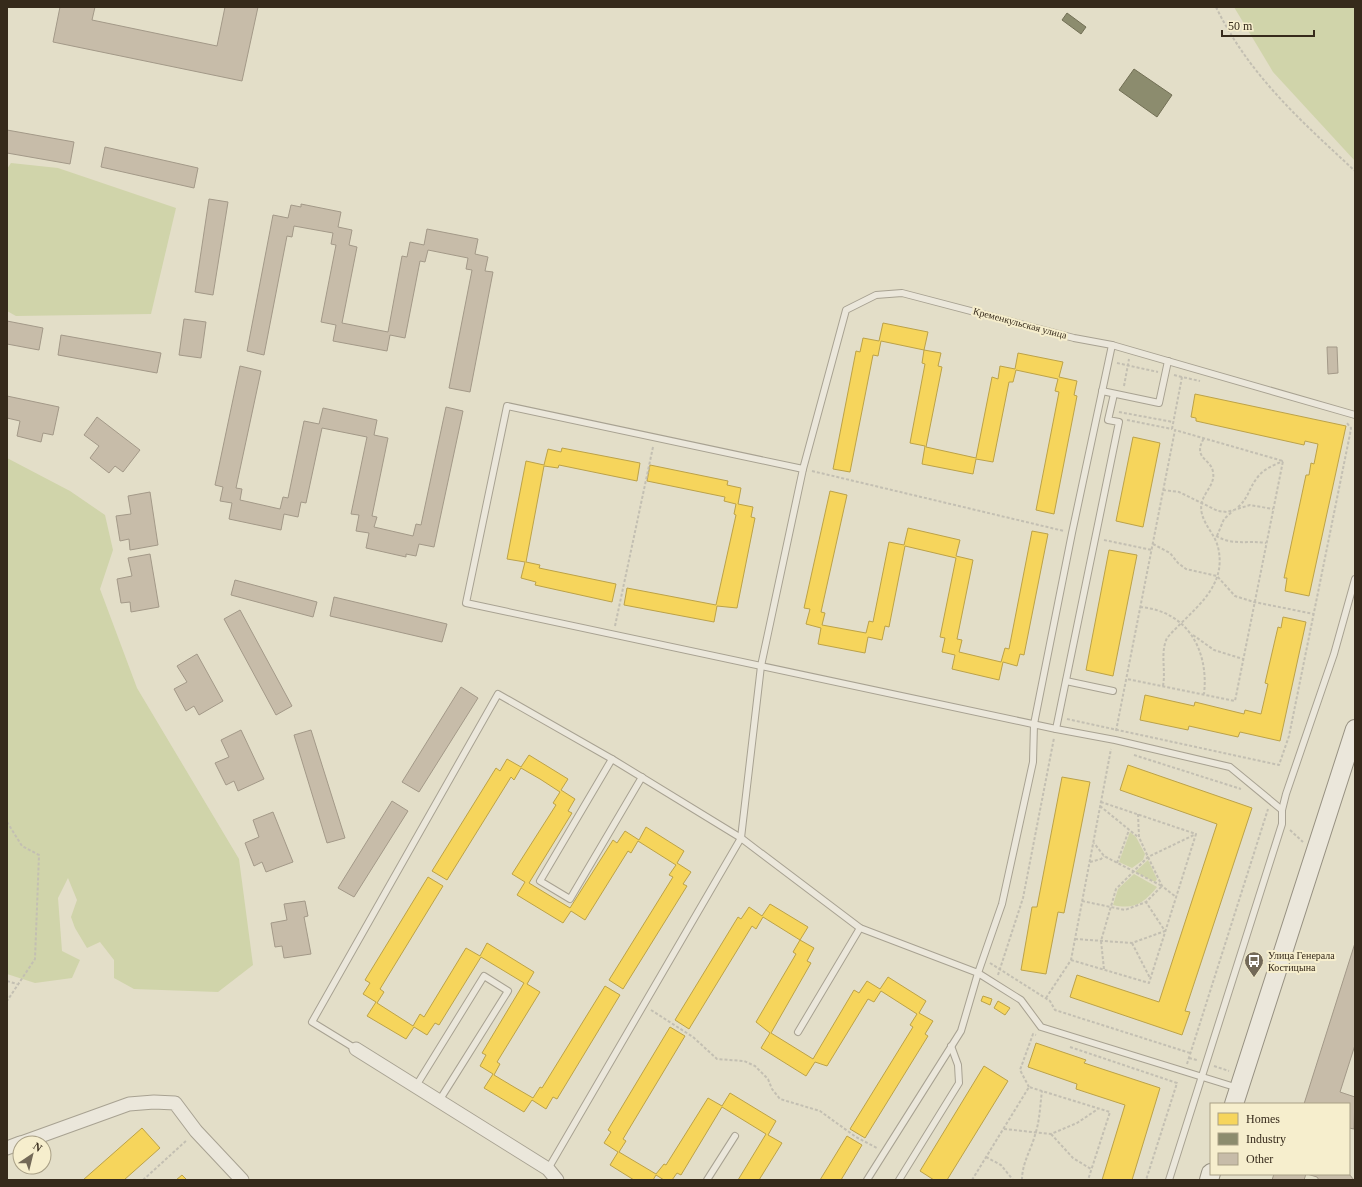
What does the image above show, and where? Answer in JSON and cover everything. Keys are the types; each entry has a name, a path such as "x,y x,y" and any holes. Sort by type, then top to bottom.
{"street":[{"path":"1239,1089 1355,729"},
{"path":"356,1049 548,1168 557,1180"},
{"path":"42,1135 128,1104 154,1102 175,1103 196,1131 242,1180"}],"lane":[{"name":"Кременкульская улица","path":"741,838 761,666 803,469 846,310 876,295 902,293 1074,338 1112,345 1355,415"},
{"path":"867,1180 961,1031 978,973 1002,904 1033,762 1034,724 1072,533 1112,345"},
{"path":"1102,392 1159,403 1168,361"},
{"path":"1056,729 1118,422 1108,420 1114,394"},
{"path":"803,469 507,406 466,603 1056,729 1115,740 1230,767 1282,810"},
{"path":"1168,1180 1282,824 1282,810 1286,794 1334,654 1355,579"},
{"path":"1066,681 1113,691"},
{"path":"356,1049 312,1022 498,694 612,759 741,838 860,928 978,973 1021,1000 1041,1027 1239,1089"},
{"path":"612,759 540,881 570,899 642,777"},
{"path":"548,1168 741,838"},
{"path":"798,1032 860,928"},
{"path":"416,1086 484,976 508,991 439,1100"},
{"path":"899,1180 959,1083 958,1065 952,1046"},
{"path":"707,1180 735,1136"}],"path":[{"path":"1216,7 1229,34 1264,82 1304,123 1355,171"},
{"path":"1109,362 1203,382"},
{"path":"1046,998 1071,960 1111,750 1115,740 1152,550 1182,377"},
{"path":"1118,422 1125,420 1174,430 1283,461"},
{"path":"1058,718 1117,729 1279,765 1288,736 1350,434 1351,428 1347,422 1339,420"},
{"path":"613,634 655,438"},
{"path":"1204,438 1201,444 1202,458 1213,468 1214,476 1213,482 1205,492 1201,502 1202,514 1216,536 1233,543 1255,541 1266,544"},
{"path":"1126,679 1235,701 1283,461"},
{"path":"1216,536 1224,519 1245,501 1257,477 1268,468 1283,461"},
{"path":"803,469 1072,533"},
{"path":"1163,490 1179,492 1218,512 1227,512 1242,506 1250,505 1273,509"},
{"path":"1163,686 1165,672 1163,646 1167,638 1207,598 1217,576 1219,561 1214,534"},
{"path":"1095,538 1152,550"},
{"path":"1153,544 1170,553 1178,563 1186,569 1217,576 1235,596 1254,602 1314,614"},
{"path":"1140,607 1150,608 1164,613 1181,624 1214,650 1243,659"},
{"path":"1191,633 1198,645 1203,659 1206,679 1204,694"},
{"path":"995,984 1023,898 1056,729"},
{"path":"1034,734 1061,740"},
{"path":"1104,748 1116,751"},
{"path":"1127,753 1242,789"},
{"path":"1101,802 1196,834"},
{"path":"1100,806 1139,837"},
{"path":"1146,1180 1177,1083 1189,1058 1268,808 1282,824 1315,852"},
{"path":"1138,814 1139,837 1162,886"},
{"path":"7,822 22,846 39,855 35,959 7,1001"},
{"path":"1117,864 1129,830"},
{"path":"1104,969 1101,941 1116,889 1148,857 1196,834"},
{"path":"1071,960 1149,983 1196,834"},
{"path":"1094,842 1104,856 1162,886 1176,897"},
{"path":"1090,862 1101,859 1104,856"},
{"path":"1082,901 1125,910 1146,902 1162,886"},
{"path":"1146,902 1165,931"},
{"path":"1075,939 1132,943 1165,931"},
{"path":"1132,943 1150,978"},
{"path":"983,959 1050,1000 1055,1010 1190,1052"},
{"path":"7,982 17,984"},
{"path":"643,1005 694,1037 717,1059 744,1061 755,1066 768,1079 772,1089 780,1098 820,1111 856,1137 885,1152"},
{"path":"1040,1036 1033,1034 1020,1070 1029,1087 1110,1112 1088,1180"},
{"path":"1069,1046 1177,1083"},
{"path":"1189,1058 1205,1063 1239,1089"},
{"path":"972,1180 1029,1087"},
{"path":"1022,1180 1025,1162 1036,1131 1042,1091"},
{"path":"1004,1129 1016,1131 1036,1131 1051,1134 1077,1123 1098,1109"},
{"path":"143,1180 196,1131"},
{"path":"1051,1134 1072,1158 1091,1169"},
{"path":"986,1157 1001,1165 1013,1180"}],"green space":[{"path":"1234,7 1355,7 1355,161 1273,72"},
{"path":"11,163 58,168 176,208 151,314 16,316 7,311 7,169"},
{"path":"7,458 70,491 105,515 113,550 100,589 137,688 239,859 253,965 218,992 134,989 114,978 114,960 100,942 87,948 75,928 71,917 77,900 68,878 58,898 62,951 80,960 72,978 35,983 7,974"},
{"path":"1130,832 1136,837 1145,854 1143,860 1132,868 1119,862"},
{"path":"1148,860 1157,879 1155,882 1135,872"},
{"path":"1134,874 1157,887 1148,897 1138,904 1127,907 1113,905 1118,889"}],"building: Homes":[{"path":"883,323 928,332 924,350 881,341 878,356 873,355 850,472 833,469 856,351 860,352 863,338 879,341"},
{"path":"924,350 941,353 938,366 942,367 926,447 976,458 992,377 998,379 1000,366 1015,369 1018,353 1063,362 1059,377 1077,381 1074,395 1077,396 1054,514 1036,510 1059,392 1055,391 1058,379 1016,370 1013,382 1009,382 993,462 976,459 973,474 922,464 925,446 910,443 925,364 922,363"},
{"path":"1195,394 1346,426 1309,596 1285,591 1287,578 1284,578 1306,475 1309,475 1311,463 1314,464 1318,444 1305,441 1304,445 1196,421 1196,418 1191,417"},
{"path":"1133,437 1160,443 1143,527 1116,521"},
{"path":"562,448 640,463 637,481 559,465 558,468 544,466 526,562 540,565 539,568 616,584 612,602 535,585 536,582 521,578 525,562 507,559 526,461 544,465 548,449 561,452"},
{"path":"650,465 728,481 727,485 741,488 738,504 753,507 751,517 755,518 737,608 717,606 714,622 624,605 627,588 716,605 736,515 734,514 736,504 724,501 725,497 647,481"},
{"path":"830,491 847,495 821,612 825,613 822,625 866,633 869,621 873,622 889,542 904,545 908,528 960,540 956,556 973,560 957,639 962,640 959,652 1001,662 1005,648 1009,649 1032,531 1048,534 1024,655 1020,654 1017,666 1003,662 999,680 952,669 955,655 942,652 945,638 940,637 956,558 905,546 889,627 885,626 882,640 868,637 865,653 818,644 821,628 806,624 810,609 804,608"},
{"path":"1109,550 1137,555 1113,676 1086,670"},
{"path":"1283,617 1306,622 1280,741 1240,732 1238,737 1189,726 1188,730 1140,720 1145,695 1194,706 1195,702 1244,714 1245,710 1261,714 1268,684 1265,683 1278,627 1281,628"},
{"path":"529,755 568,779 561,790 575,799 568,811 572,813 529,883 570,908 613,840 617,843 625,831 639,840 646,827 684,851 677,863 691,872 683,884 687,886 623,989 609,980 673,877 669,875 676,865 638,841 631,853 628,851 585,920 571,911 563,923 517,895 525,882 512,874 556,805 553,803 560,792 540,779 521,768 514,780 511,777 447,880 432,871 496,768 500,771 507,759 521,767"},
{"path":"1128,765 1252,808 1185,1011 1190,1012 1182,1035 1070,997 1077,975 1159,1002 1217,824 1120,790"},
{"path":"1062,777 1090,782 1064,913 1058,912 1046,974 1021,970 1032,907 1037,907"},
{"path":"428,877 443,886 380,989 384,992 377,1003 413,1026 420,1014 424,1017 466,948 480,956 487,943 534,972 527,984 540,992 497,1062 500,1064 494,1075 533,1098 540,1087 542,1088 605,986 620,995 557,1099 553,1097 546,1109 532,1100 524,1112 484,1088 493,1074 480,1066 486,1055 482,1053 524,983 481,957 439,1025 435,1023 427,1035 414,1027 406,1039 367,1016 376,1002 363,994 370,983 365,980"},
{"path":"770,904 808,927 800,940 763,917 756,929 752,926 689,1029 675,1020 738,917 741,919 749,907 762,916"},
{"path":"800,940 814,948 807,961 811,963 771,1033 813,1059 854,990 859,993 867,981 880,989 888,977 926,1001 919,1013 933,1021 925,1034 928,1036 865,1138 850,1129 913,1027 910,1025 917,1014 881,991 874,1002 868,999 827,1066 815,1062 806,1076 761,1048 770,1033 756,1022 796,954 793,952"},
{"path":"983,996 992,999 990,1005 981,1001"},
{"path":"998,1001 1010,1008 1005,1015 994,1008"},
{"path":"670,1027 685,1036 623,1139 626,1141 619,1152 656,1174 664,1164 666,1165 708,1098 722,1106 730,1093 776,1121 768,1135 782,1143 759,1180 738,1180 766,1134 722,1107 681,1175 677,1173 672,1180 664,1180 656,1175 653,1180 634,1180 610,1165 618,1152 604,1143 611,1132 608,1130"},
{"path":"1036,1043 1086,1060 1084,1063 1160,1088 1132,1180 1102,1180 1125,1105 1076,1089 1077,1084 1028,1067"},
{"path":"984,1066 1008,1081 947,1180 934,1180 920,1171"},
{"path":"142,1128 160,1148 124,1180 83,1180"},
{"path":"847,1136 862,1145 841,1180 820,1180"},
{"path":"182,1175 187,1180 176,1180"}],"building: Industry":[{"path":"1067,13 1086,27 1081,34 1062,20"},
{"path":"1134,69 1172,95 1157,117 1119,90"}],"building: Other":[{"path":"60,7 95,7 92,20 217,46 225,7 258,7 242,81 53,42"},
{"path":"7,130 74,142 70,164 7,153"},
{"path":"105,147 198,168 194,188 101,167"},
{"path":"209,199 228,202 213,295 195,292"},
{"path":"301,204 341,212 338,227 352,230 349,245 357,247 342,323 388,332 402,256 407,257 410,242 424,245 427,229 478,239 475,254 488,257 485,271 493,272 470,392 449,388 472,270 466,269 468,258 428,250 425,262 420,261 405,338 390,335 387,351 333,341 336,325 321,322 336,245 331,244 333,233 294,226 292,237 287,236 264,355 247,351 273,215 288,218 291,205 301,207"},
{"path":"184,319 206,322 201,358 179,355"},
{"path":"7,321 43,328 39,350 7,344"},
{"path":"61,335 161,353 157,373 58,355"},
{"path":"1327,347 1337,347 1338,373 1328,374"},
{"path":"240,366 261,371 236,488 242,489 240,500 280,509 283,497 288,498 304,421 319,424 323,408 377,420 374,435 388,438 372,516 377,517 374,527 413,536 416,524 421,525 446,407 463,411 434,547 419,544 416,556 406,554 406,557 366,548 369,533 356,531 359,515 351,514 367,437 322,428 306,503 301,502 298,517 284,514 281,530 229,519 232,503 220,501 223,487 215,485"},
{"path":"7,396 59,407 53,435 43,433 41,442 17,436 20,421 7,418"},
{"path":"97,417 140,450 123,472 115,466 109,473 90,458 99,446 84,435"},
{"path":"150,492 158,545 130,550 129,539 120,541 116,516 131,514 128,496"},
{"path":"150,554 159,607 131,612 130,602 121,603 117,579 132,576 128,558"},
{"path":"235,580 317,602 313,617 231,595"},
{"path":"334,597 447,624 442,642 330,616"},
{"path":"240,610 292,706 276,715 224,619"},
{"path":"197,654 223,701 199,715 194,706 186,711 174,689 187,682 177,666"},
{"path":"461,687 478,698 419,792 402,782"},
{"path":"241,730 264,779 238,791 234,781 226,785 215,763 229,757 221,740"},
{"path":"311,730 345,838 327,843 294,735"},
{"path":"392,801 408,811 354,897 338,888"},
{"path":"273,812 293,862 266,872 262,862 254,866 245,843 259,837 253,820"},
{"path":"305,901 308,916 304,917 311,954 284,958 282,946 275,947 271,923 287,920 284,904"},
{"path":"1355,943 1355,1045 1340,1092 1355,1097 1354,1129 1350,1128 1350,1103 1304,1103"},
{"path":"1274,1175 1306,1175 1304,1180 1272,1180"},
{"path":"1310,1175 1350,1175 1354,1180 1319,1180 1317,1177"}],"place":[{"name":"Улица Генерала Костицына","path":"1254,978"}]}
